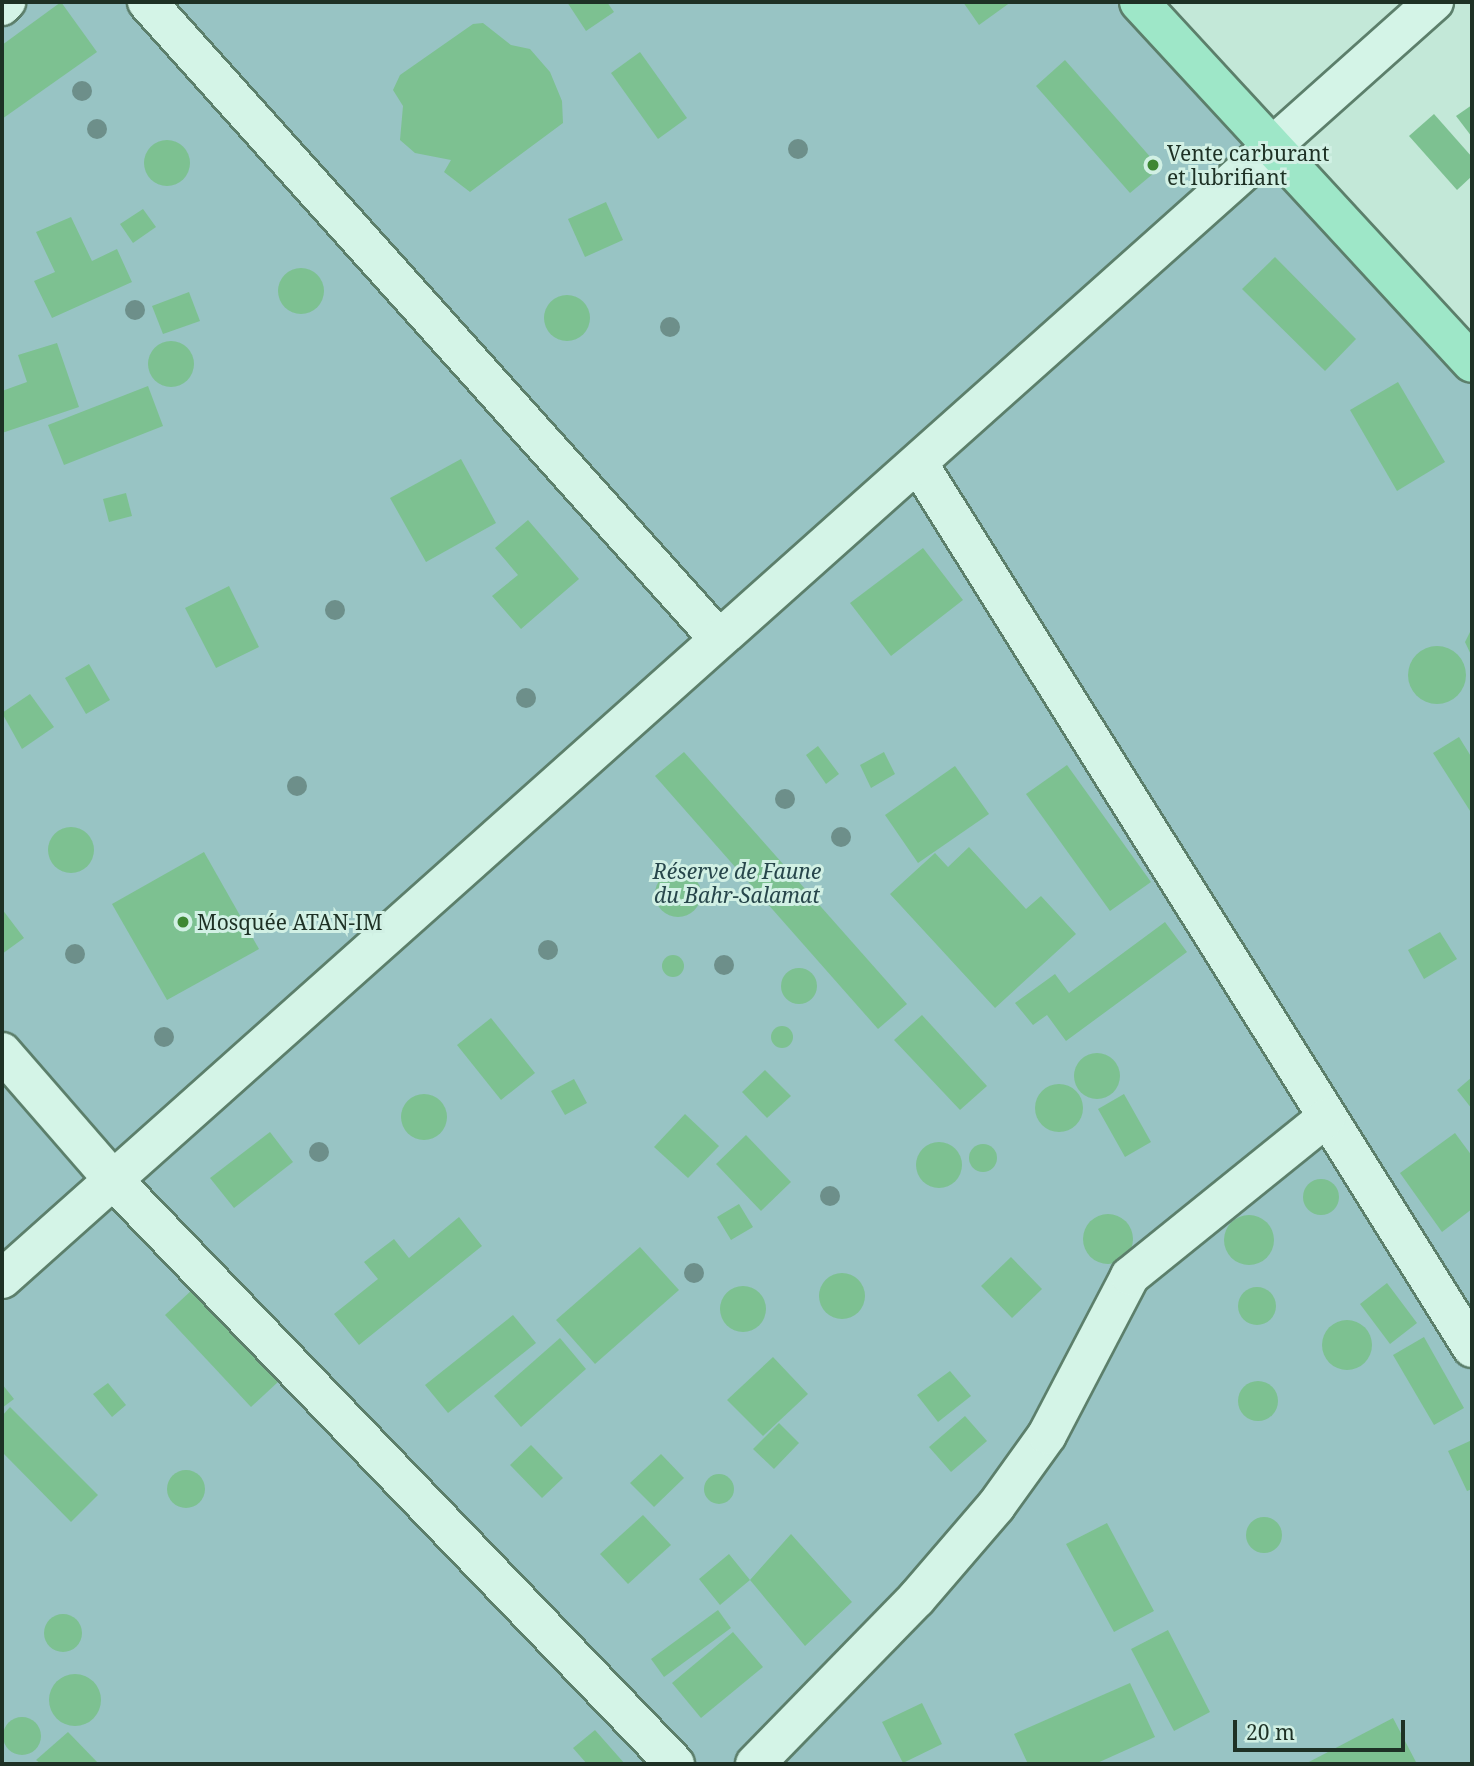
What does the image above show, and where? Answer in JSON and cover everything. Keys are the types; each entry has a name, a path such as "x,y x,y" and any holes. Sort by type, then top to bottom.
{"main road":[{"path":"1139,2 1472,363"}],"street":[{"path":"2,6 6,2"},
{"path":"147,2 719,639"},
{"path":"2,1279 719,639 1276,149 1434,2"},
{"path":"918,463 1472,1348"},
{"path":"2,1052 114,1181 675,1764"},
{"path":"755,1764 916,1599 996,1506 1047,1435 1130,1276 1326,1118"}],"green space":[{"name":"Réserve de Faune du Bahr-Salamat","path":"2,2 1139,2 1472,363 1472,1764 2,1764"}],"building":[{"path":"61,2 97,52 2,119 2,45"},
{"path":"567,2 607,2 614,12 586,31"},
{"path":"963,2 1011,2 979,25"},
{"path":"483,23 511,45 530,49 550,72 562,101 563,123 470,192 444,172 451,160 415,153 400,140 403,106 393,90 400,75 473,24"},
{"path":"640,52 687,118 658,139 611,73"},
{"path":"1065,60 1160,168 1130,193 1036,86"},
{"path":"1472,105 1472,137 1456,116"},
{"path":"1434,114 1472,157 1472,176 1457,190 1409,136"},
{"path":"167,140 183,147 190,163 183,179 167,186 151,179 144,163 151,147"},
{"path":"606,202 623,240 585,257 568,219"},
{"path":"143,209 156,227 133,243 120,224"},
{"path":"71,217 92,261 117,249 132,282 52,318 34,281 55,272 36,232"},
{"path":"1275,257 1356,339 1325,371 1242,289"},
{"path":"301,268 317,275 324,291 317,307 301,314 285,307 278,291 285,275"},
{"path":"189,292 200,321 163,334 152,306"},
{"path":"567,295 583,302 590,318 583,334 567,341 551,334 544,318 551,302"},
{"path":"171,341 187,348 194,364 187,380 171,387 155,380 148,364 155,348"},
{"path":"57,343 79,407 2,433 2,391 27,382 18,355"},
{"path":"1398,382 1445,462 1397,491 1350,410"},
{"path":"148,386 163,426 64,465 48,425"},
{"path":"461,459 496,523 426,562 390,498"},
{"path":"126,493 132,516 109,522 103,499"},
{"path":"528,520 579,579 521,629 492,596 518,575 495,548"},
{"path":"923,548 963,600 891,656 850,603"},
{"path":"229,586 259,647 216,668 185,608"},
{"path":"1472,628 1472,657 1465,642"},
{"path":"1437,646 1453,651 1461,659 1466,675 1461,691 1453,699 1437,704 1421,699 1413,691 1408,675 1413,659 1421,651"},
{"path":"89,664 110,700 86,714 65,678"},
{"path":"30,694 54,727 22,749 2,713"},
{"path":"1459,737 1472,758 1472,814 1433,753"},
{"path":"818,746 839,774 826,784 806,755"},
{"path":"684,752 907,1004 878,1029 655,776"},
{"path":"884,752 895,774 871,788 860,765"},
{"path":"1067,765 1151,882 1110,911 1026,794"},
{"path":"955,766 989,814 918,863 885,815"},
{"path":"71,827 87,834 94,850 87,866 71,873 55,866 48,850 55,834"},
{"path":"969,847 1026,909 1041,896 1076,934 995,1008 890,894 935,853 948,867"},
{"path":"204,852 259,949 167,1000 112,904"},
{"path":"678,871 694,878 701,894 694,910 678,917 662,910 655,894 662,878"},
{"path":"2,909 24,938 2,954"},
{"path":"1165,922 1187,952 1066,1041 1047,1015 1033,1025 1015,1003 1055,974 1069,993"},
{"path":"1440,932 1457,959 1424,979 1408,950"},
{"path":"669,955 677,955 684,962 684,970 677,977 669,977 662,970 662,962"},
{"path":"799,968 811,974 817,986 811,998 799,1004 787,998 781,986 787,974"},
{"path":"922,1015 987,1086 960,1110 894,1040"},
{"path":"491,1018 535,1073 501,1100 457,1045"},
{"path":"778,1026 786,1026 793,1033 793,1041 786,1048 778,1048 771,1041 771,1033"},
{"path":"1097,1053 1113,1060 1120,1076 1113,1092 1097,1099 1081,1092 1074,1076 1081,1060"},
{"path":"765,1070 791,1096 767,1118 742,1092"},
{"path":"1472,1077 1472,1109 1457,1090"},
{"path":"574,1079 587,1103 565,1115 551,1091"},
{"path":"1059,1084 1076,1091 1083,1108 1076,1125 1059,1132 1042,1125 1035,1108 1042,1091"},
{"path":"424,1094 440,1101 447,1117 440,1133 424,1140 408,1133 401,1117 408,1101"},
{"path":"1124,1094 1151,1142 1125,1157 1098,1109"},
{"path":"685,1114 719,1146 688,1178 654,1147"},
{"path":"270,1132 293,1162 234,1208 210,1178"},
{"path":"1455,1133 1472,1156 1472,1209 1442,1232 1400,1173"},
{"path":"746,1135 791,1182 761,1211 716,1164"},
{"path":"939,1142 955,1149 962,1165 955,1181 939,1188 923,1181 916,1165 923,1149"},
{"path":"983,1144 993,1148 997,1158 993,1168 983,1172 973,1168 969,1158 973,1148"},
{"path":"1321,1179 1334,1184 1339,1197 1334,1210 1321,1215 1308,1210 1303,1197 1308,1184"},
{"path":"739,1204 753,1227 731,1240 717,1217"},
{"path":"1108,1214 1125,1222 1133,1239 1125,1256 1108,1264 1091,1256 1083,1239 1091,1222"},
{"path":"1249,1215 1266,1223 1274,1240 1266,1257 1249,1265 1232,1257 1224,1240 1232,1223"},
{"path":"459,1217 482,1246 359,1345 334,1314 378,1279 364,1262 394,1239 409,1258"},
{"path":"640,1247 679,1290 595,1364 556,1320"},
{"path":"1011,1257 1042,1289 1012,1318 981,1286"},
{"path":"842,1273 858,1280 865,1296 858,1312 842,1319 826,1312 819,1296 826,1280"},
{"path":"1387,1283 1417,1323 1390,1344 1360,1304"},
{"path":"743,1286 759,1293 766,1309 759,1325 743,1332 727,1325 720,1309 727,1293"},
{"path":"1257,1287 1270,1293 1276,1306 1270,1319 1257,1325 1244,1319 1238,1306 1244,1293"},
{"path":"193,1289 278,1382 251,1407 165,1315"},
{"path":"513,1315 536,1343 448,1413 425,1385"},
{"path":"1337,1321 1357,1321 1371,1335 1371,1355 1357,1369 1337,1369 1323,1355 1323,1335"},
{"path":"1424,1337 1464,1408 1434,1425 1393,1355"},
{"path":"560,1338 586,1369 521,1427 494,1396"},
{"path":"773,1357 808,1394 763,1436 727,1400"},
{"path":"950,1371 971,1396 938,1422 917,1395"},
{"path":"1258,1381 1272,1387 1278,1401 1272,1415 1258,1421 1244,1415 1238,1401 1244,1387"},
{"path":"108,1383 126,1405 112,1417 93,1394"},
{"path":"2,1384 14,1399 2,1408"},
{"path":"10,1407 98,1495 71,1522 2,1452 2,1416"},
{"path":"965,1416 987,1441 951,1472 929,1447"},
{"path":"779,1423 799,1443 774,1469 753,1449"},
{"path":"1472,1440 1472,1489 1467,1491 1448,1451"},
{"path":"531,1445 563,1478 542,1498 510,1465"},
{"path":"661,1454 684,1478 654,1507 630,1483"},
{"path":"186,1470 199,1476 205,1489 199,1502 186,1508 173,1502 167,1489 173,1476"},
{"path":"719,1474 725,1475 733,1483 733,1495 725,1503 719,1504 713,1503 705,1495 704,1489 705,1483 713,1475"},
{"path":"643,1515 671,1545 628,1584 600,1554"},
{"path":"1264,1517 1277,1522 1282,1535 1277,1548 1264,1553 1251,1548 1246,1535 1251,1522"},
{"path":"1107,1523 1154,1611 1114,1632 1066,1544"},
{"path":"791,1534 852,1602 805,1646 750,1580"},
{"path":"729,1554 750,1580 720,1605 699,1579"},
{"path":"718,1610 731,1628 664,1677 651,1659"},
{"path":"63,1614 76,1620 82,1633 76,1646 63,1652 50,1646 44,1633 50,1620"},
{"path":"1168,1630 1210,1712 1174,1731 1131,1649"},
{"path":"733,1632 763,1667 701,1718 672,1683"},
{"path":"75,1674 85,1676 93,1682 99,1690 99,1710 93,1718 85,1724 75,1726 65,1724 57,1718 51,1710 49,1700 51,1690 57,1682 65,1676"},
{"path":"1130,1683 1155,1737 1095,1764 1028,1764 1014,1734"},
{"path":"922,1703 942,1744 903,1763 882,1722"},
{"path":"22,1717 36,1722 41,1736 36,1750 22,1755 8,1750 3,1736 8,1722"},
{"path":"1393,1718 1417,1764 1305,1764"},
{"path":"595,1730 625,1764 587,1764 573,1748"},
{"path":"68,1732 99,1764 41,1764 36,1760"}],"place":[{"name":"Vente carburant et lubrifiant","path":"1153,165"},
{"name":"Mosquée ATAN-IM","path":"183,922"}]}
